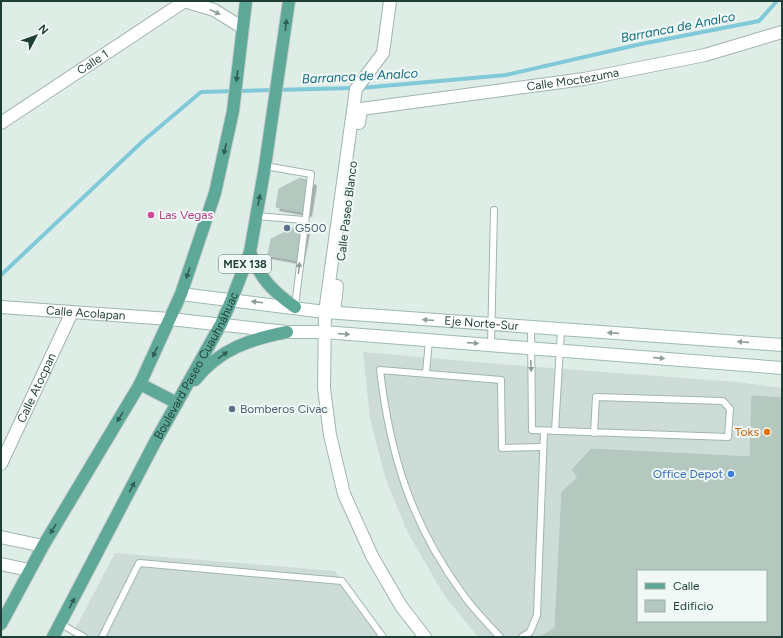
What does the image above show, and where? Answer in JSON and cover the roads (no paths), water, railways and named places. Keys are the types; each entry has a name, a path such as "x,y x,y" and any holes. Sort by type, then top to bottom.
{"main road":[{"path":"1,624 29,570 140,384 181,294 215,193 233,111 246,1"},
{"name":"Boulevard Paseo Cuauhnáhuac","path":"53,637 177,403 221,324 250,252 265,166 289,1"},
{"path":"250,252 266,284 295,307"},
{"path":"140,384 177,403 200,373 226,352 255,338 288,332"}],"street":[{"path":"185,1 214,10 243,28"},
{"name":"Calle 1","path":"1,123 185,1"},
{"path":"390,1 383,53 356,89 330,312 324,332 324,388 330,435 344,494 372,556 401,606 425,637"},
{"name":"Calle Moctezuma","path":"360,109 584,79 705,55 782,32"},
{"name":"Calle Paseo Blanco","path":"330,312 360,109"},
{"name":"Eje Norte-Sur","path":"181,294 330,312 782,345"},
{"name":"Calle Acolapan","path":"1,307 221,324"},
{"name":"Calle Atocpan","path":"1,464 72,312"},
{"name":"Eje Norte-Sur","path":"221,324 288,332 324,332 559,349 782,368"},
{"path":"1,537 43,546"},
{"path":"1,564 29,570"}],"lane":[{"path":"265,166 311,174 304,220 295,307"},
{"path":"491,345 494,210"},
{"path":"256,216 304,220"},
{"path":"531,327 532,430 594,433 728,437 730,409 723,401 596,397 594,433"},
{"path":"555,431 561,330"},
{"path":"426,373 429,340"},
{"path":"500,637 462,594 438,557 417,519 402,482 385,408 380,370 502,380 502,448 543,447"},
{"path":"522,637 530,632 537,615 544,431"},
{"path":"102,637 139,563 342,581 383,637"},
{"path":"61,624 84,637"}],"waterway":[{"name":"Barranca de Analco","path":"361,88 506,75 641,44 759,21 777,1"},
{"name":"Barranca de Analco","path":"1,275 143,141 201,92 354,88"}],"place":[{"name":"Las Vegas","path":"151,215"},
{"name":"G500","path":"287,228"},
{"name":"Bomberos Civac","path":"232,409"},
{"name":"Toks","path":"767,432"},
{"name":"Office Depot","path":"731,474"}]}
